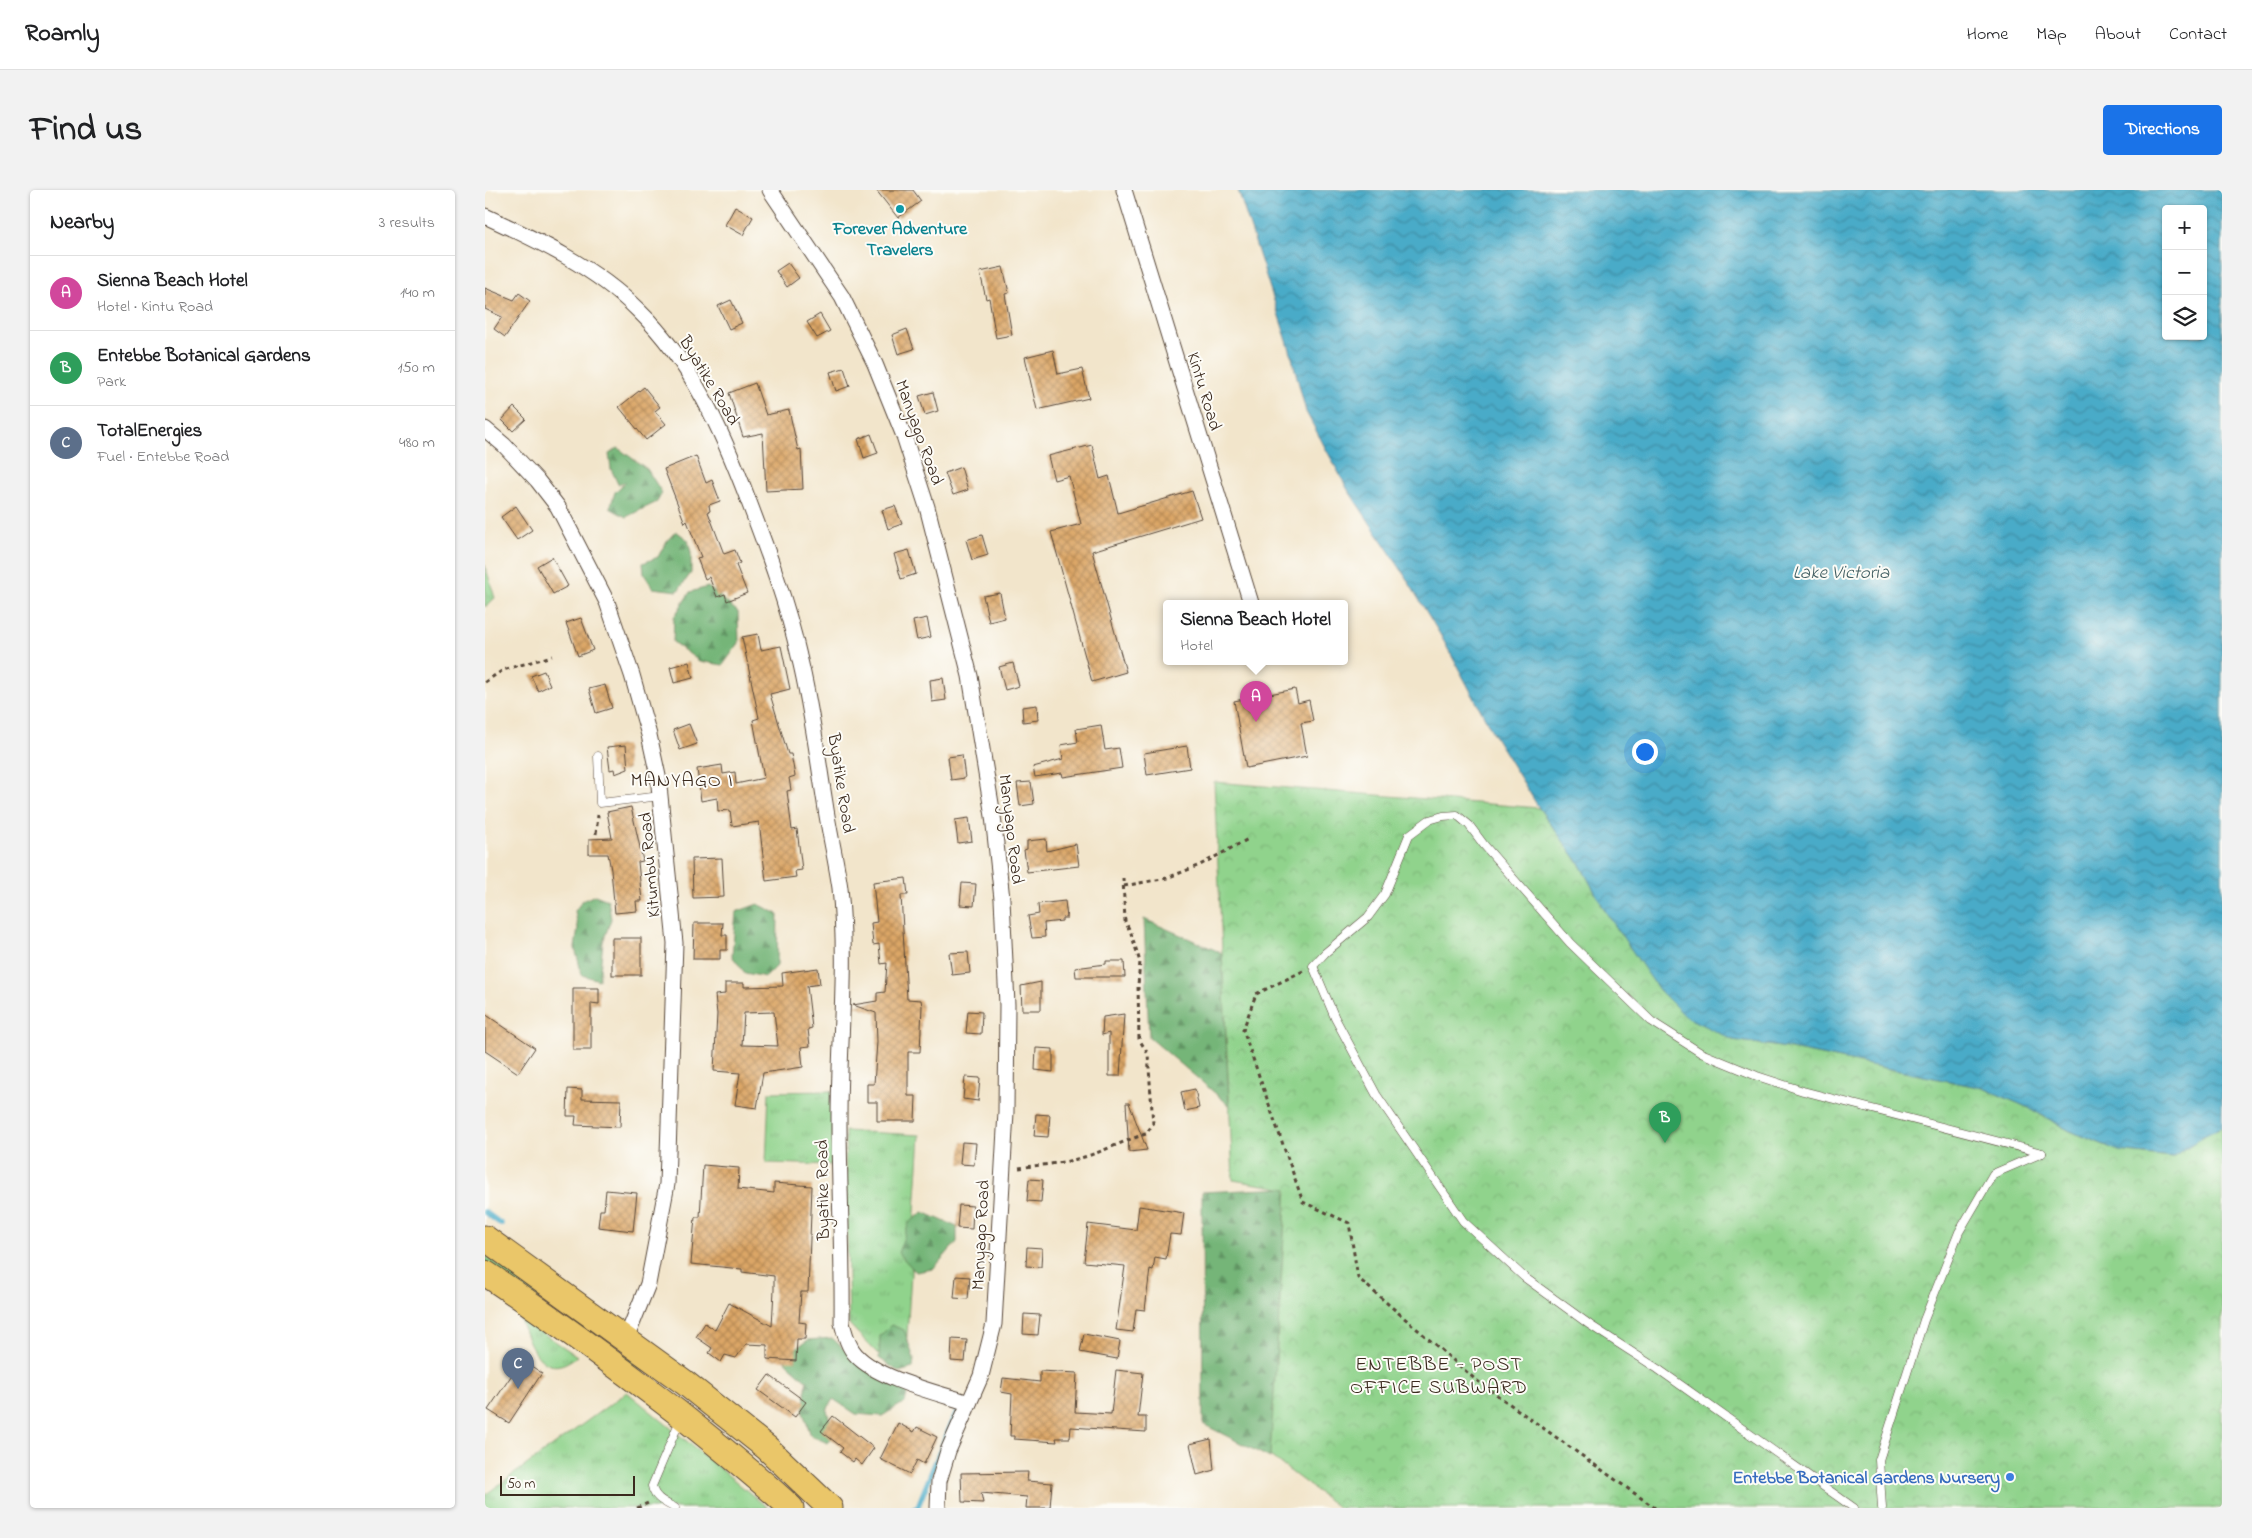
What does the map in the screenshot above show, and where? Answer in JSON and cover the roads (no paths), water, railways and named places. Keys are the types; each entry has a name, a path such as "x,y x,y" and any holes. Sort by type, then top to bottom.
{"highway":[{"path":"485,1238 684,1382 767,1448 830,1508"},
{"path":"485,1273 535,1307 682,1417 791,1508"}],"street":[{"name":"Manyago Road","path":"770,190 842,297 878,373 904,436 927,507 970,676 993,816 1002,899 1007,1005 1006,1112 994,1324 989,1351 981,1376 947,1451 939,1481 938,1508"},
{"name":"Kintu Road","path":"1124,190 1250,600"},
{"name":"Byatike Road","path":"485,216 569,258 601,280 637,309 657,331 692,380 710,410 741,480 768,552 799,654 814,727 840,888 844,1008 839,1116 842,1324 846,1339 855,1355 875,1369 969,1403"},
{"name":"Kitumbu Road","path":"485,429 504,445 537,480 558,507 607,602 632,675 649,735 661,796 675,943 667,1184 648,1284 626,1339"}],"lane":[{"path":"598,756 600,803 661,796"},
{"path":"1854,1508 1659,1369 1589,1325 1524,1277 1463,1221 1376,1094 1335,1018 1313,966 1325,953 1368,917 1385,894 1409,835 1429,820 1457,815 1469,825 1484,845 1570,943 1651,1021 1701,1053 1757,1076 1803,1091 2042,1153 1993,1174 1959,1232 1924,1320 1879,1460 1882,1508"},
{"path":"675,1508 658,1498 651,1486 682,1417"}],"water":[{"name":"Lake Victoria","path":"1238,190 2222,190 2222,1127 2207,1134 2172,1157 2119,1151 2070,1131 2029,1108 1983,1088 1787,1048 1733,1040 1686,1017 1659,990 1607,914 1579,863 1539,808 1494,735 1441,636 1400,568 1348,490 1306,412 1290,350"}],"waterway":[{"path":"485,1212 501,1224"},
{"path":"914,1508 918,1506 960,1406"}],"place":[{"name":"Forever Adventure Travelers","path":"900,209"},
{"name":"Sienna Beach Hotel","path":"1256,722"},
{"name":"Entebbe Botanical Gardens","path":"1665,1143"},
{"name":"TotalEnergies","path":"518,1389"},
{"name":"Entebbe Botanical Gardens Nursery","path":"2010,1477"}],"district":[{"name":"MANYAGO I","path":"682,779"},
{"name":"ENTEBBE - POST OFFICE SUBWARD","path":"1439,1374"}]}
